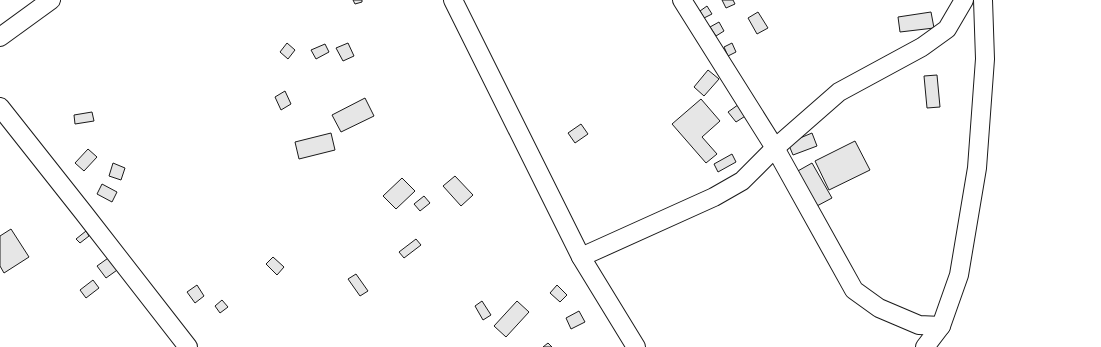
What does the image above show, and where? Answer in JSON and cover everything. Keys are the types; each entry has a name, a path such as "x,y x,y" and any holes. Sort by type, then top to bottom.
{"street":[{"path":"0,37 51,0"},
{"path":"453,0 581,257 636,347"},
{"path":"682,0 774,148 854,290 880,308 919,325 941,326"},
{"path":"581,257 714,198 742,181 774,148 839,92 922,47 947,29 964,0"},
{"path":"925,347 941,326 958,276 977,168 985,59 983,0"},
{"path":"0,108 188,347"}],"building":[{"path":"353,0 362,0 362,2 355,4"},
{"path":"722,0 733,0 735,4 726,8"},
{"path":"707,6 712,14 704,18 700,11"},
{"path":"758,12 768,28 757,34 748,18"},
{"path":"931,12 934,28 900,32 898,17"},
{"path":"719,22 724,31 716,36 710,27"},
{"path":"287,43 295,50 288,59 280,52"},
{"path":"348,43 354,56 343,61 336,48"},
{"path":"732,43 736,52 728,56 724,47"},
{"path":"325,44 329,52 316,59 311,50"},
{"path":"708,70 719,79 704,96 694,87"},
{"path":"937,75 940,107 927,108 924,76"},
{"path":"285,91 291,104 281,110 275,97"},
{"path":"365,98 374,116 341,132 332,115"},
{"path":"701,99 720,121 702,137 717,154 706,163 672,124"},
{"path":"742,102 750,113 736,122 728,112"},
{"path":"92,112 94,121 75,124 74,115"},
{"path":"581,124 588,134 575,143 568,133"},
{"path":"331,133 335,150 299,159 295,142"},
{"path":"812,133 817,146 793,155 788,143"},
{"path":"855,141 870,170 829,190 815,161"},
{"path":"88,149 97,157 84,171 75,163"},
{"path":"732,154 736,162 718,172 714,164"},
{"path":"113,163 125,168 121,180 109,176"},
{"path":"812,163 832,198 815,207 796,172"},
{"path":"455,176 473,195 461,206 443,186"},
{"path":"402,178 415,191 396,209 383,196"},
{"path":"102,184 117,192 112,202 97,194"},
{"path":"424,196 430,203 420,211 414,204"},
{"path":"11,229 29,257 4,273 0,266 0,236"},
{"path":"86,231 89,236 80,243 76,239"},
{"path":"416,239 421,245 404,258 399,252"},
{"path":"111,256 120,268 106,278 97,266"},
{"path":"273,257 284,267 277,275 266,264"},
{"path":"356,274 368,291 360,296 348,279"},
{"path":"93,280 99,288 86,298 80,290"},
{"path":"197,285 204,296 195,303 187,292"},
{"path":"557,285 567,295 560,302 550,293"},
{"path":"222,300 228,307 220,313 215,306"},
{"path":"482,301 491,315 483,320 475,306"},
{"path":"517,301 529,312 506,337 494,326"},
{"path":"579,311 585,322 571,329 566,318"},
{"path":"548,343 552,347 543,347"}]}
